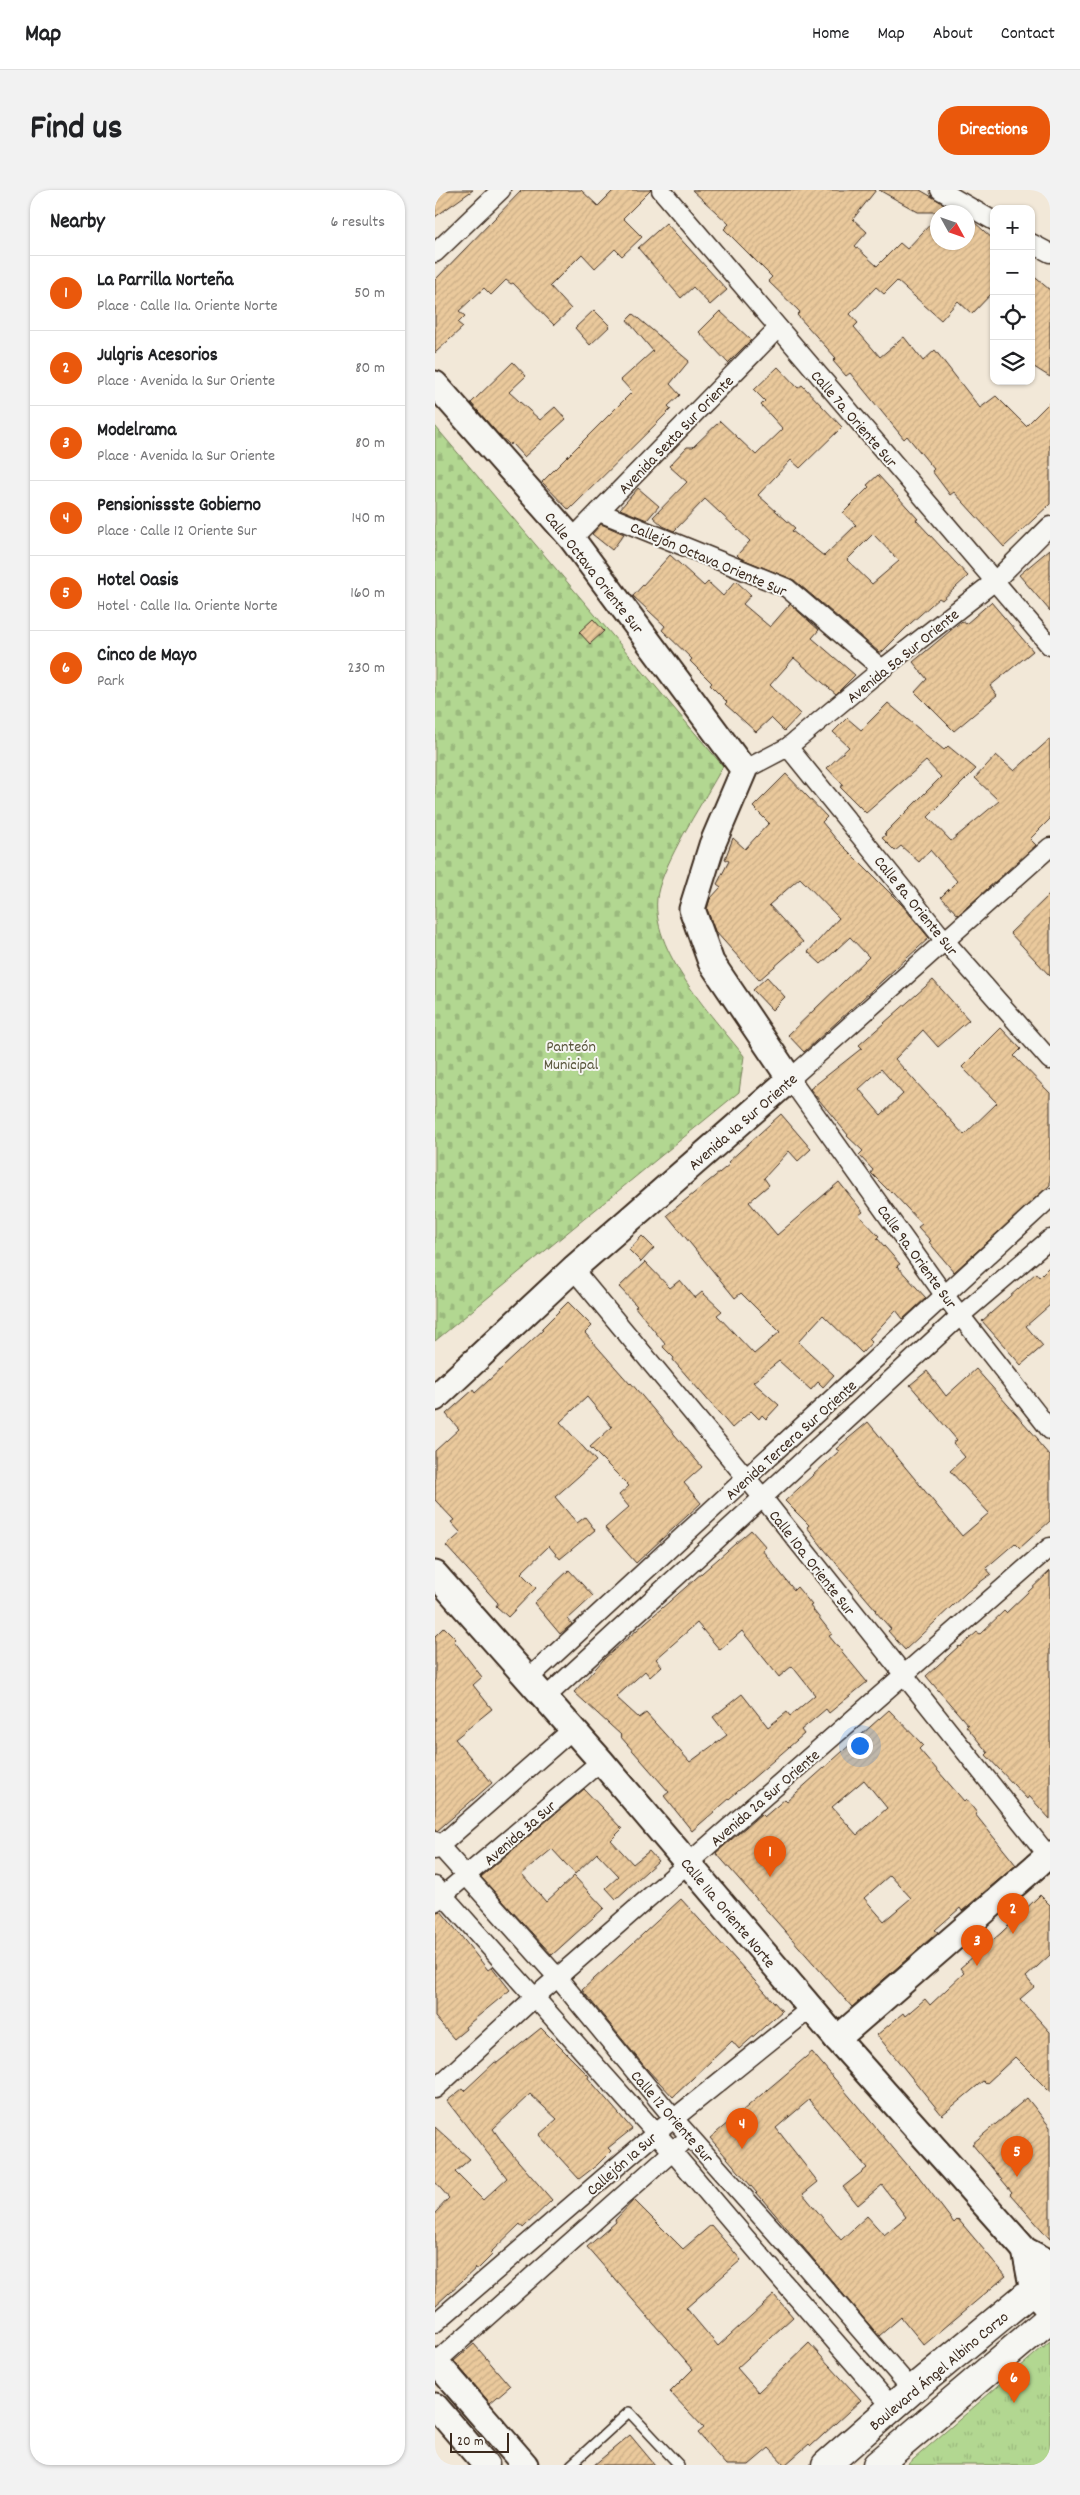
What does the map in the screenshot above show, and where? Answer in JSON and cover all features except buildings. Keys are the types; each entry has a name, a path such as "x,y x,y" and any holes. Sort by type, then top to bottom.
{"main road":[{"name":"Boulevard Ángel Albino Corzo","path":"826,2465 902,2399 1042,2283"},
{"name":"Boulevard Ángel Albino Corzo","path":"877,2465 1050,2318"}],"street":[{"path":"435,253 501,190"},
{"name":"Calle 7a. Oriente Sur","path":"661,190 1050,646"},
{"path":"947,192 990,219"},
{"path":"1035,244 1050,253"},
{"name":"Avenida Sexta Sur Oriente","path":"572,539 778,328"},
{"name":"Calle Octava Oriente Sur","path":"435,384 572,539 744,770"},
{"name":"Callejón Octava Oriente Sur","path":"599,512 787,588 883,669"},
{"name":"Avenida 5a Sur Oriente","path":"744,770 788,747 995,581 1050,526"},
{"name":"Calle 8a. Oriente Sur","path":"788,747 945,941 1050,1060"},
{"path":"744,770 712,845 692,909 711,962 790,1079"},
{"name":"Avenida 4a Sur Oriente","path":"435,1398 573,1268 790,1079 1050,847"},
{"name":"Calle 9a. Oriente Sur","path":"790,1079 945,1296 1050,1430"},
{"name":"Avenida Tercera Sur Oriente","path":"529,1678 1050,1198"},
{"name":"Avenida Tercera Sur Oriente","path":"545,1698 961,1315 1050,1238"},
{"name":"Calle 10a. Oriente Sur","path":"573,1268 763,1498 903,1676 1049,1856"},
{"name":"Avenida 2a Sur Oriente","path":"435,2089 535,1997 1050,1548"},
{"name":"Calle 11a. Oriente Norte","path":"435,1574 601,1761 837,2039 1025,2250"},
{"path":"436,1846 573,1729"},
{"name":"Avenida 3a Sur","path":"437,1894 467,1876 601,1761"},
{"name":"Calle 12 Oriente Sur","path":"436,1846 467,1876 557,1978 689,2137 800,2260 843,2312 902,2399"},
{"path":"837,2039 1049,1856"},
{"name":"Calle 12 Oriente Sur","path":"437,1894 535,1997 673,2151 779,2278 825,2328 902,2399"},
{"name":"Callejón 1a Sur","path":"435,2324 656,2133 811,2008"},
{"name":"Callejón 1a Sur","path":"435,2362 689,2137"},
{"path":"1025,2250 1050,2263"},
{"path":"1025,2250 1042,2283 1050,2312"},
{"path":"779,2278 800,2260"},
{"path":"825,2328 843,2312"},
{"path":"435,2362 525,2465"},
{"path":"435,2406 486,2465"}],"lane":[{"path":"571,2465 629,2412 679,2465"}],"green space":[{"name":"Panteón Municipal","path":"435,426 723,766 671,858 659,888 657,910 661,932 670,955 683,978 744,1056 739,1092 435,1341"},
{"path":"1050,2341 1050,2465 907,2465"}],"place":[{"name":"La Parrilla Norteña","path":"770,1877"},
{"name":"Julgris Acesorios","path":"1013,1934"},
{"name":"Modelrama","path":"977,1966"},
{"name":"Pensionissste Gobierno","path":"742,2149"},
{"name":"Hotel Oasis","path":"1017,2177"},
{"name":"Cinco de Mayo","path":"1014,2403"}]}
